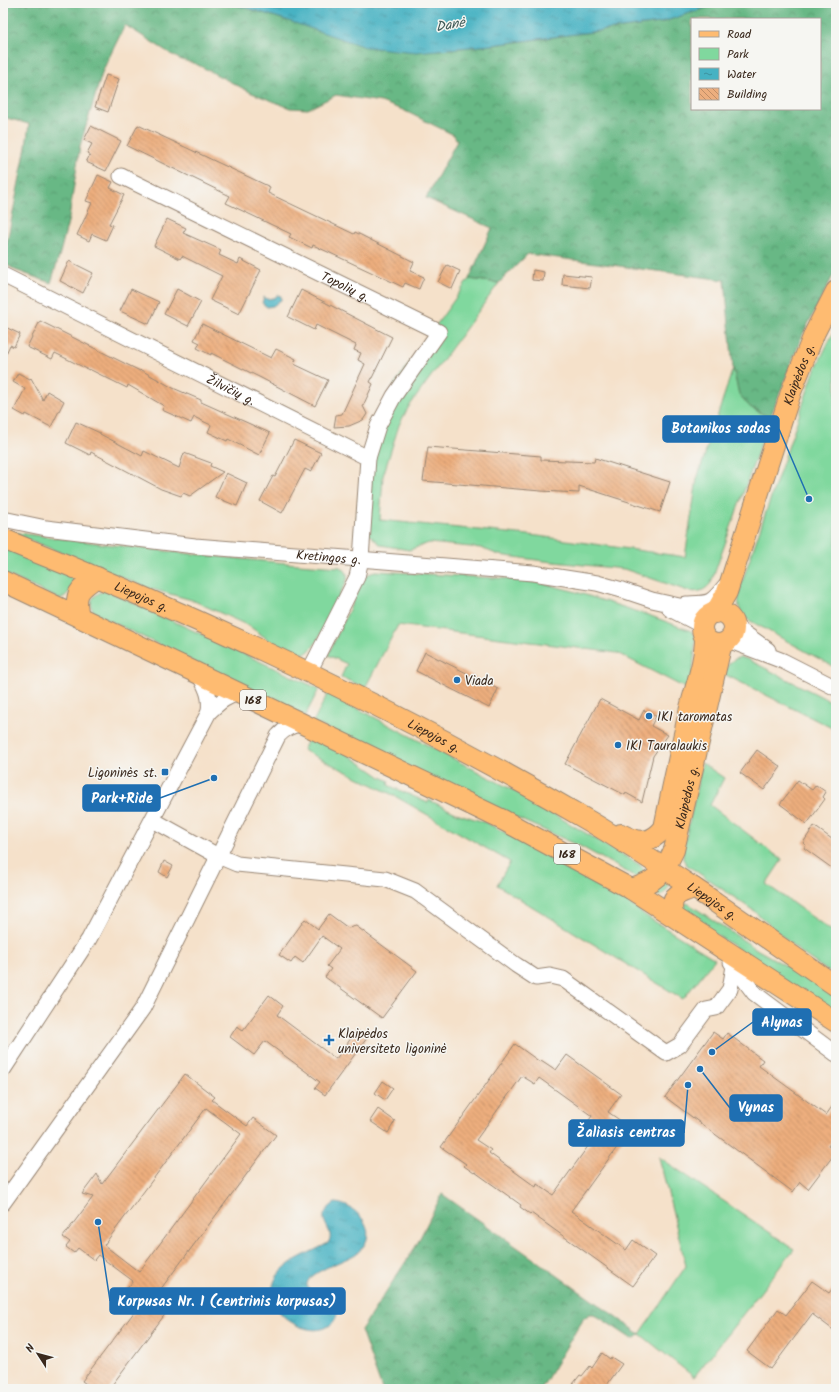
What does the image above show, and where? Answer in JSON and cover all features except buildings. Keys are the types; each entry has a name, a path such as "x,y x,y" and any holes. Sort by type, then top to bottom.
{"main road":[{"name":"Klaipėdos g.","path":"730,584 791,392 815,332 836,291"},
{"name":"Liepojos g.","path":"3,539 97,577 309,672 388,711 461,750 606,831 694,888 836,986"},
{"path":"79,617 76,602 80,591 97,577"},
{"name":"168","path":"3,581 503,820 630,889 724,948 836,1022"},
{"path":"606,831 617,832 635,840 643,841 652,839 664,828 689,713 702,662 718,627 730,584"},
{"name":"Klaipėdos g.","path":"665,869 674,850 717,667 718,627"},
{"path":"674,850 679,864 684,870 707,887 714,902"},
{"path":"630,889 651,881 665,869"},
{"path":"673,916 671,905 674,897 694,888"}],"street":[{"name":"Topolių g.","path":"121,176 439,332 394,396 378,426 368,458"},
{"name":"Žilvičių g.","path":"3,275 368,458"},
{"path":"309,672 357,577 361,559 368,458"},
{"name":"Kretingos g.","path":"3,519 46,528 195,546 503,570 548,575 597,583 652,600 675,605 718,627 749,648 783,661 836,688"},
{"name":"Klaipėdos g.","path":"675,605 704,603 714,600 730,584"},
{"name":"Kretingos g.","path":"652,600 697,623 740,630 783,661"},
{"path":"717,667 731,654 749,648"},
{"path":"199,674 209,694 209,712"},
{"path":"3,1070 90,939 209,712 223,699 230,695 239,693"},
{"path":"260,703 271,716 278,736"},
{"path":"3,1203 143,1008 278,736 289,726 302,723"},
{"path":"153,820 218,856 237,864 385,879 415,891 536,978 550,976 563,979 666,1053 680,1045 706,1010 716,1008 730,989 734,966"},
{"path":"724,948 734,966 754,993 836,1054"},
{"path":"730,989 754,993"}],"green space":[{"path":"3,3 230,3 286,20 439,50 493,45 660,23 720,3 836,3 836,270 803,334 770,418 750,407 739,394 733,368 725,280 528,254 499,283 469,279 492,228 426,198 457,141 454,135 403,110 381,102 336,95 308,109 290,108 252,93 196,64 179,59 125,25 103,70 80,146 69,218 51,283 15,270 3,262 26,147 29,124 3,117"},
{"path":"469,279 499,283 408,408 399,425 383,476 380,520 538,536 685,557 697,479 733,368 739,394 750,407 770,418 711,583 706,588 695,592 688,591 624,569 499,555 481,548 429,543 409,550 381,545 370,535 355,534 363,461 395,383"},
{"path":"836,327 836,668 745,618 740,611 739,593 814,372"},
{"path":"10,532 216,557 340,567 346,572 347,580 316,643 308,652 297,655 287,653 249,626 192,600 148,588"},
{"path":"3,547 71,574 71,589 66,595 59,599 3,573"},
{"path":"376,571 511,579 545,584 573,591 651,616 691,631 696,636 691,691 617,653 398,625 365,688 341,677 347,664 328,655 362,582 367,575"},
{"path":"106,590 319,689 305,716 94,613 91,605 93,598"},
{"path":"740,657 747,659 836,704 836,730 724,674 729,663"},
{"path":"328,693 511,789 640,865 645,872 645,876 638,878 580,846 510,815 313,722"},
{"path":"310,736 342,750 389,781 388,785 428,803 429,800 456,813 487,823 601,883 649,918 715,959 683,999 497,885 510,862 393,795 303,750"},
{"path":"702,763 724,778 710,805 782,860 766,884 836,934 836,977 800,952 754,911 687,865 683,859 683,851"},
{"path":"667,882 668,886 666,890 660,896 648,892"},
{"path":"685,903 689,904 758,950 818,984 836,997 836,1014 682,912 682,906"},
{"path":"659,1157 794,1249 694,1377 640,1334 686,1266"},
{"path":"442,1194 640,1334 632,1339 594,1314 590,1314 583,1319 541,1389 382,1389 361,1330 416,1246"}],"water":[{"name":"Danė","path":"230,3 720,3 660,23 492,45 416,52 365,47"},
{"path":"278,295 281,296 281,300 273,306 267,307 262,303 264,297 267,299 274,298"},
{"path":"335,1203 343,1204 357,1213 366,1226 368,1233 367,1241 355,1254 326,1268 309,1280 307,1284 308,1287 313,1292 330,1300 336,1305 338,1310 332,1323 321,1329 307,1329 293,1324 281,1314 274,1301 273,1287 281,1271 286,1267 297,1259 328,1243 330,1233 324,1219 324,1214"}],"place":[{"name":"Botanikos sodas","path":"809,499"},
{"name":"Viada","path":"457,680"},
{"name":"IKI taromatas","path":"649,716"},
{"name":"IKI Tauralaukis","path":"618,745"},
{"name":"Ligoninės st.","path":"165,772"},
{"name":"Park+Ride","path":"214,778"},
{"name":"Klaipėdos universiteto ligoninė","path":"329,1040"},
{"name":"Alynas","path":"712,1052"},
{"name":"Vynas","path":"700,1069"},
{"name":"Žaliasis centras","path":"688,1085"},
{"name":"Korpusas Nr. 1 (centrinis korpusas)","path":"98,1222"}]}
